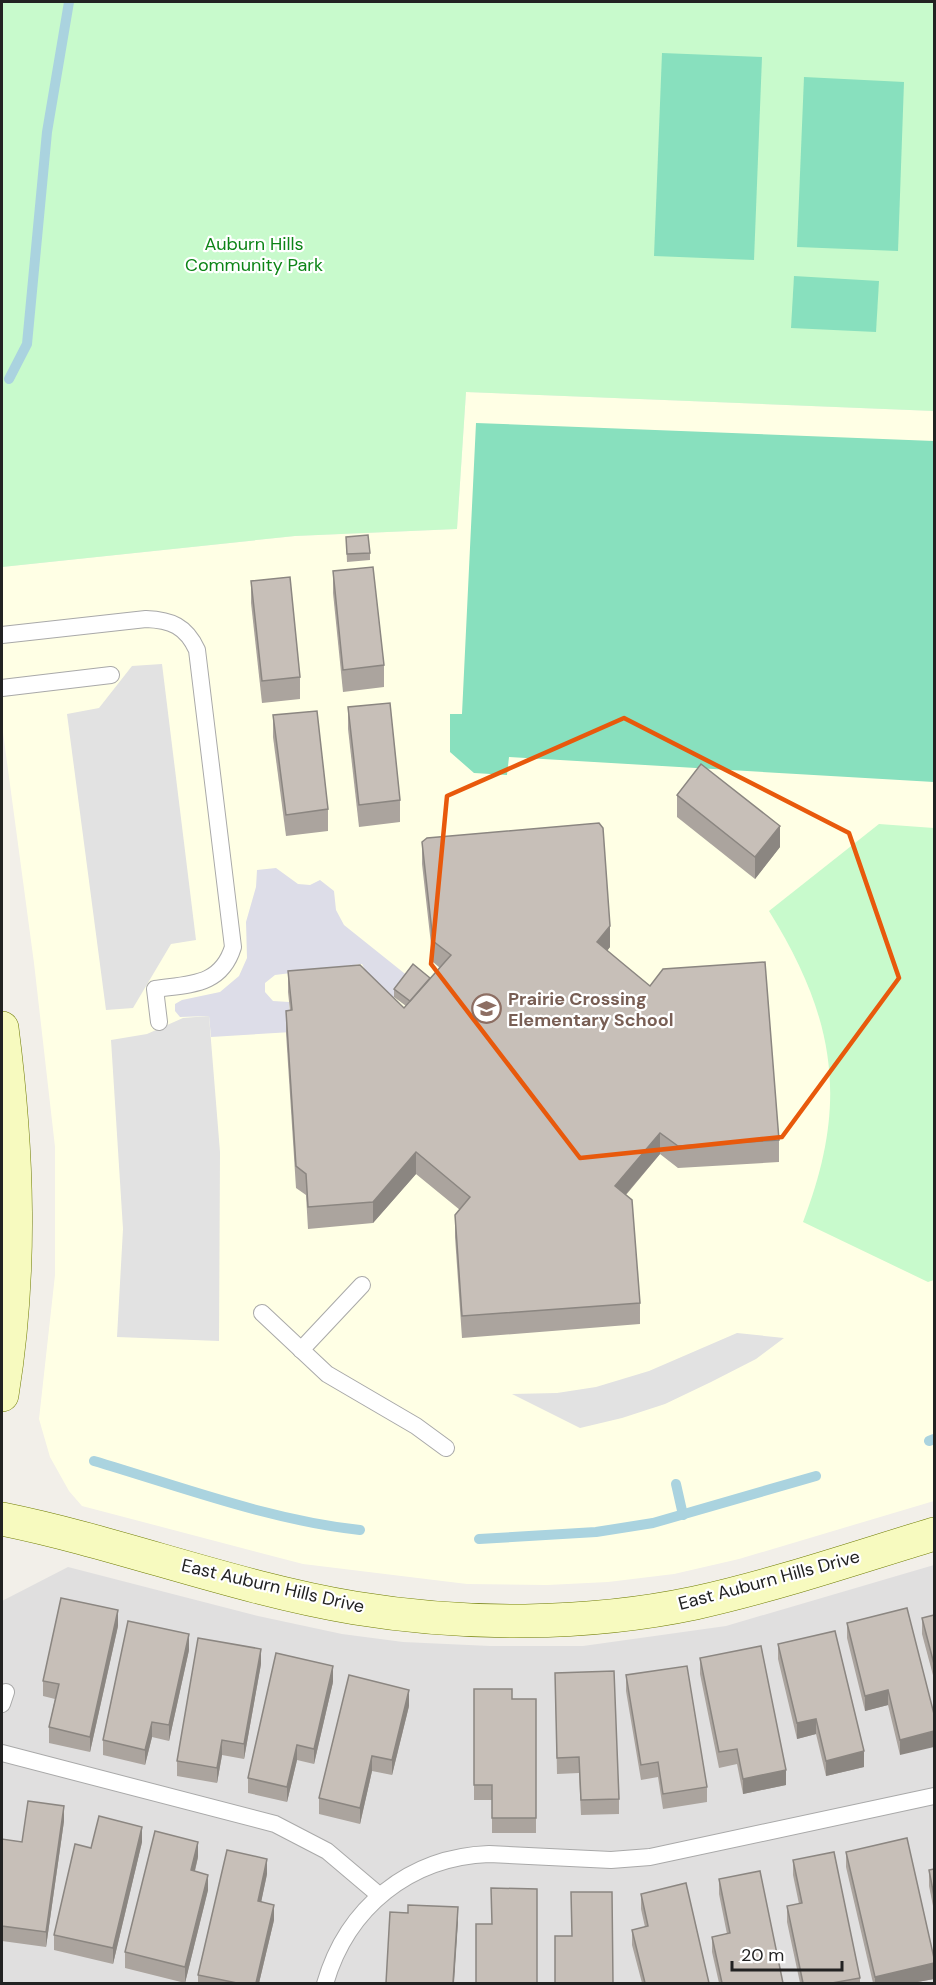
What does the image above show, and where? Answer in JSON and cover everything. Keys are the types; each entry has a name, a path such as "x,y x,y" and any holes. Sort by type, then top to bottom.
{"street":[{"path":"2,1028 15,1145 17,1227 13,1302 2,1395"},
{"name":"East Auburn Hills Drive","path":"2,1519 298,1596 356,1608 465,1618 553,1619 618,1614 693,1603 934,1534"}],"lane":[{"path":"2,635 146,619 165,620 182,627 197,650 233,947 228,963 217,974 201,982 155,989 159,1022"},
{"path":"2,688 111,675"},
{"path":"301,1350 362,1285"},
{"path":"262,1313 327,1374 416,1426 446,1448"},
{"path":"2,1753 275,1824 327,1851 379,1895"},
{"path":"325,1983 343,1939 363,1910 379,1895 417,1870 474,1855 611,1860 650,1857 934,1796"}],"highlighted area":[{"path":"624,718 849,833 899,978 782,1137 580,1158 431,964 447,796"}],"shaded area":[{"name":"Prairie Crossing Elementary School","path":"466,392 934,411 934,1501 739,1559 674,1574 608,1582 547,1585 467,1584 303,1564 82,1506 69,1491 50,1457 39,1419 55,1275 55,1147 34,963 2,725 2,567 295,536 457,529"},
{"path":"162,664 196,940 171,944 133,1008 106,1010 67,714 99,708 132,666"},
{"path":"276,868 298,884 310,885 320,880 334,891 336,910 344,925 409,977 385,1010 362,964 275,975 265,983 265,992 273,1001 289,1002 292,1032 211,1037 209,1016 180,1017 175,1011 175,1004 182,1000 220,992 239,976 247,958 246,922 256,887 257,870"},
{"path":"209,1016 220,1152 219,1341 117,1337 123,1229 111,1040 147,1034 183,1018"},
{"path":"737,1333 784,1338 756,1359 711,1382 665,1404 622,1418 580,1428 512,1394 557,1393 596,1387 649,1371"},
{"path":"934,1565 934,1983 2,1984 2,1601 68,1567 258,1616 342,1634 403,1642 490,1646 583,1646 726,1626"}],"green space":[{"name":"Auburn Hills Community Park","path":"2,2 934,2 934,411 466,392 457,529 295,536 2,567"},
{"path":"662,53 762,57 754,260 654,256"},
{"path":"804,77 904,82 898,251 797,247"},
{"path":"794,276 879,281 876,332 791,328"},
{"path":"476,423 934,441 934,782 509,757 507,775 474,773 450,752 450,714 462,714"},
{"path":"879,824 934,828 934,1280 928,1282 803,1222 827,1138 830,1100 828,1062 821,1025 809,988 792,950 769,911"}],"building":[{"path":"368,535 370,553 347,554 346,537"},
{"path":"373,567 384,665 343,670 333,571"},
{"path":"290,577 300,677 262,681 251,581"},
{"path":"390,703 400,800 359,805 348,707"},
{"path":"317,711 328,809 286,815 273,715"},
{"path":"701,764 780,826 755,857 677,795"},
{"path":"599,823 603,828 610,926 597,942 650,986 663,969 765,962 779,1140 678,1146 660,1133 615,1186 632,1200 640,1303 462,1316 455,1215 470,1197 416,1152 373,1202 308,1207 306,1174 296,1166 286,1011 292,1010 288,971 360,965 404,1008 451,955 433,941 422,842 427,838"},
{"path":"413,964 430,978 410,1001 394,989"},
{"path":"61,1598 118,1610 90,1737 49,1727 59,1684 43,1681"},
{"path":"907,1608 934,1714 934,1731 900,1740 888,1690 865,1696 847,1623"},
{"path":"934,1615 934,1664 922,1618"},
{"path":"128,1621 189,1634 169,1725 152,1722 145,1750 103,1740"},
{"path":"835,1631 864,1751 826,1761 816,1719 797,1723 778,1644"},
{"path":"198,1638 261,1649 244,1744 222,1740 217,1768 177,1761"},
{"path":"761,1646 786,1770 743,1779 737,1749 719,1752 700,1658"},
{"path":"276,1653 333,1666 314,1749 297,1745 287,1787 248,1778"},
{"path":"687,1666 707,1787 663,1794 658,1762 641,1765 626,1675"},
{"path":"614,1671 619,1799 581,1800 579,1757 557,1758 555,1673"},
{"path":"349,1675 409,1690 392,1760 372,1756 360,1808 319,1798"},
{"path":"474,1689 512,1689 512,1699 536,1699 536,1818 492,1818 492,1785 474,1785"},
{"path":"28,1801 64,1806 46,1932 2,1926 2,1839 22,1842"},
{"path":"99,1816 142,1827 113,1948 54,1935 75,1844 91,1848"},
{"path":"155,1831 198,1842 191,1870 208,1875 185,1967 125,1952"},
{"path":"907,1838 934,1963 875,1977 846,1852"},
{"path":"227,1850 267,1859 258,1901 274,1905 256,1983 237,1983 198,1975"},
{"path":"834,1852 860,1978 832,1983 803,1983 787,1906 802,1903 793,1860"},
{"path":"934,1869 934,1896 929,1870"},
{"path":"760,1871 783,1983 722,1983 712,1937 730,1933 719,1879"},
{"path":"686,1883 709,1983 645,1983 632,1930 648,1926 641,1894"},
{"path":"491,1888 537,1889 537,1983 476,1983 476,1924 492,1924"},
{"path":"571,1892 612,1892 613,1983 555,1983 555,1936 572,1936"},
{"path":"408,1905 458,1907 453,1983 386,1983 390,1912 408,1913"}],"waterway":[{"path":"9,379 27,344 47,132 69,2"},
{"path":"929,1441 934,1439"},
{"path":"94,1461 259,1511 360,1530"},
{"path":"479,1539 596,1532 653,1523 816,1476"},
{"path":"676,1484 683,1515"}],"place":[{"name":"Prairie Crossing Elementary School","path":"487,1009"}]}
